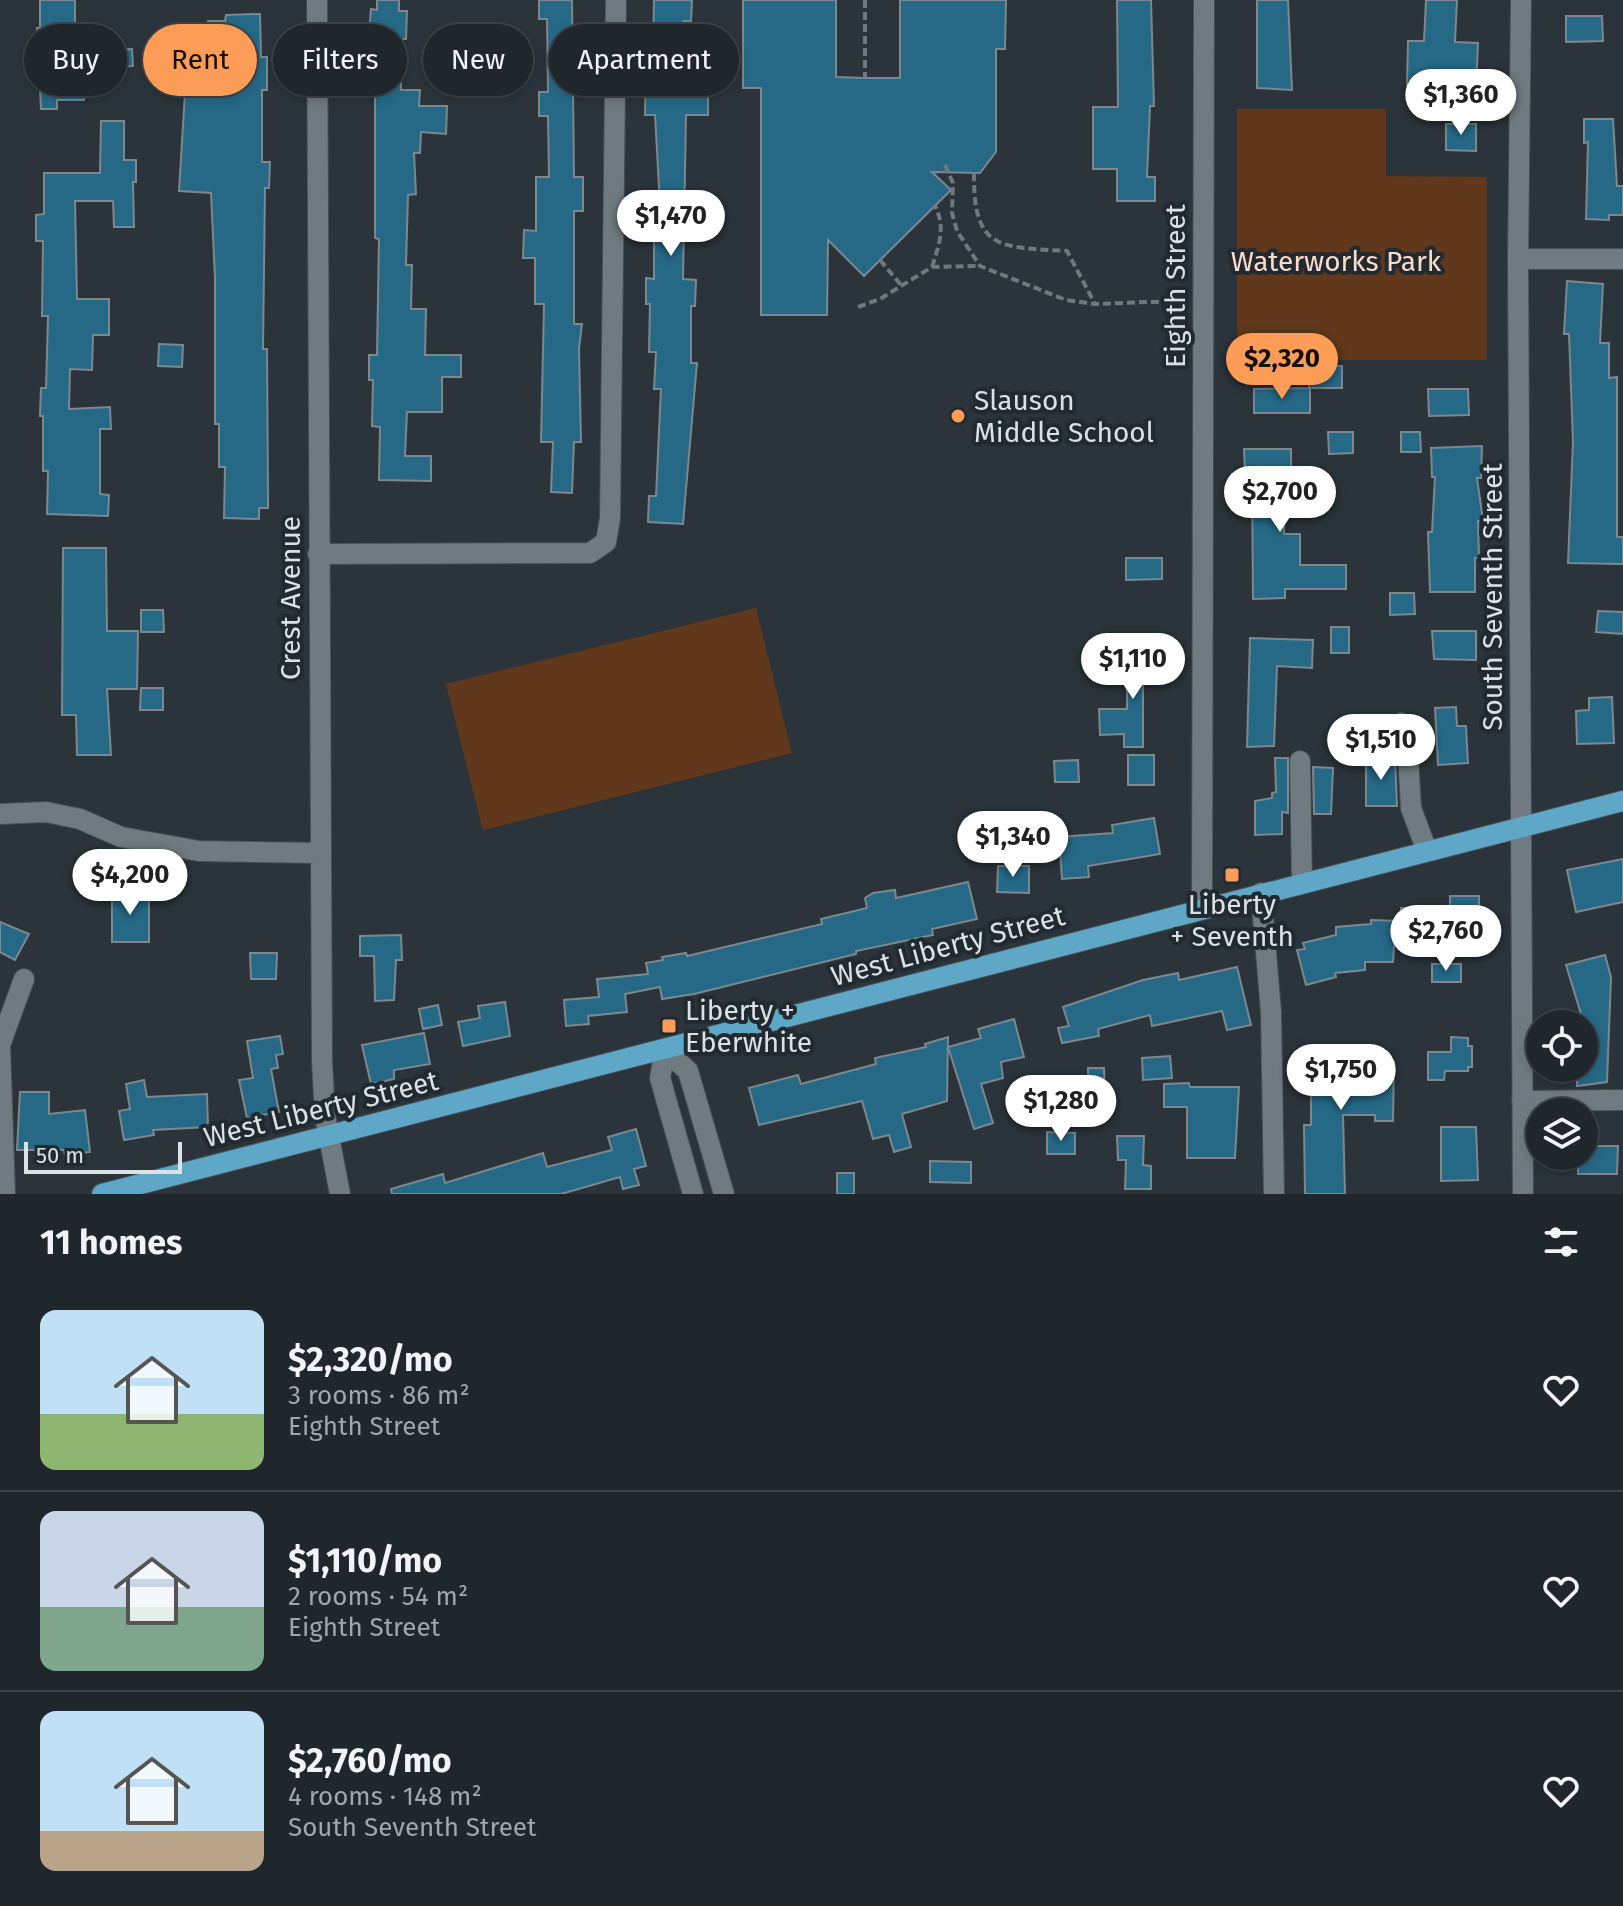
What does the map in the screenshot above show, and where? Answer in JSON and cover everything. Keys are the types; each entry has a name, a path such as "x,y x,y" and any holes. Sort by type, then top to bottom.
{"main road":[{"name":"West Liberty Street","path":"102,1194 1623,801"}],"street":[{"name":"Crest Avenue","path":"317,0 322,1061 329,1135 340,1194"},
{"path":"318,554 590,553 606,542 610,518 616,0"},
{"name":"Eighth Street","path":"1202,908 1204,0"},
{"name":"South Seventh Street","path":"1521,0 1518,259 1523,1194"},
{"path":"1518,259 1623,259"},
{"path":"1401,723 1407,739 1411,808 1427,851"},
{"path":"1300,761 1302,883"},
{"path":"0,814 46,812 80,819 121,837 199,851 320,853"},
{"path":"1261,893 1271,1012 1274,1194"},
{"path":"5,1194 0,1045 24,979"},
{"path":"665,1050 660,1078 693,1194"},
{"path":"665,1050 688,1071 724,1194"},
{"path":"1522,1101 1623,1100"}],"path":[{"path":"865,0 865,78"},
{"path":"945,165 953,183 953,218 967,249 980,266"},
{"path":"974,173 973,206 993,240 1004,248 1067,251 1095,304"},
{"path":"932,267 941,239 941,221 935,206"},
{"path":"941,221 953,218"},
{"path":"880,260 901,285"},
{"path":"858,307 880,299 932,267 980,266 1055,296 1095,304 1176,301"}],"green space":[{"name":"Waterworks Park","path":"1237,109 1386,109 1386,176 1487,177 1487,360 1237,360"},
{"path":"756,608 792,753 483,830 446,684"}],"building":[{"path":"40,0 75,0 75,24 40,24"},
{"path":"377,0 399,0 399,11 407,11 407,24 370,24 371,9 377,10"},
{"path":"539,0 572,0 572,24 549,24 549,96 573,96 574,177 583,177 583,211 574,211 574,324 582,324 579,349 581,442 574,442 572,493 551,492 553,442 541,442 544,304 535,304 535,258 523,258 524,230 536,231 536,177 549,177 548,116 539,116 539,92 548,92 547,19 539,19"},
{"path":"654,0 692,0 691,21 653,24"},
{"path":"743,0 836,0 836,77 900,78 900,0 1006,0 1005,49 996,49 996,152 980,173 932,172 951,190 864,276 828,240 827,315 761,315 761,88 743,88"},
{"path":"1117,0 1151,0 1154,106 1150,106 1147,177 1155,177 1155,201 1117,201 1117,169 1093,169 1093,107 1118,107"},
{"path":"1257,0 1288,0 1292,90 1257,88"},
{"path":"1426,0 1457,0 1455,42 1478,43 1476,87 1407,85 1408,41 1424,41"},
{"path":"260,14 261,57 267,57 267,90 262,90 262,162 270,162 269,188 265,188 263,349 267,349 268,508 259,508 259,519 224,518 225,467 219,467 219,424 215,424 215,278 211,193 179,191 185,96 257,96 257,24 208,24 208,21 225,21 226,15"},
{"path":"1566,16 1602,16 1603,41 1566,42"},
{"path":"127,49 132,49 133,66 127,66"},
{"path":"407,90 420,90 419,106 447,106 446,134 421,132 420,153 414,153 416,194 408,195 406,265 412,265 411,309 426,309 425,355 461,355 461,377 442,377 442,412 407,412 405,456 431,456 431,481 379,480 380,427 372,426 373,380 369,380 369,355 377,355 379,239 375,238 375,96 407,96"},
{"path":"40,96 84,96 84,100 57,100 57,109 41,109"},
{"path":"645,96 708,96 708,115 686,115 683,279 696,280 695,306 691,306 691,363 697,363 683,524 648,522 649,496 656,496 661,389 654,389 656,352 649,352 650,304 646,304 646,278 654,279 654,205 660,205 655,115 645,115"},
{"path":"1584,119 1613,119 1617,186 1623,186 1623,215 1609,215 1609,220 1586,219 1588,142 1584,143"},
{"path":"101,121 124,121 124,160 136,160 134,227 114,227 113,201 75,201 77,299 109,299 109,335 93,335 92,370 70,369 69,409 110,407 111,429 100,429 100,494 109,495 108,516 47,514 48,471 43,471 43,416 40,416 41,388 46,388 48,316 42,316 43,241 36,241 36,215 44,214 44,173 100,173"},
{"path":"1446,124 1476,124 1476,151 1446,150"},
{"path":"1567,281 1603,284 1600,343 1609,343 1609,378 1617,377 1617,537 1623,537 1623,564 1568,563 1573,442 1569,334 1564,334"},
{"path":"159,344 183,345 182,367 158,366"},
{"path":"1309,366 1342,366 1342,388 1309,388"},
{"path":"1310,388 1310,413 1254,413 1254,389"},
{"path":"1428,389 1468,389 1469,415 1429,416"},
{"path":"1328,432 1353,432 1353,453 1329,454"},
{"path":"1401,432 1420,432 1421,452 1401,452"},
{"path":"1482,446 1481,478 1477,478 1483,521 1478,521 1479,558 1475,558 1475,592 1430,592 1428,532 1432,532 1435,477 1432,477 1431,448"},
{"path":"1244,449 1291,449 1291,472 1283,472 1284,534 1300,534 1300,565 1346,565 1346,589 1285,589 1285,598 1253,599 1252,473 1245,473"},
{"path":"63,548 106,548 107,631 138,631 137,689 107,689 111,755 77,755 76,715 62,715"},
{"path":"1126,558 1162,558 1162,579 1126,580"},
{"path":"1390,593 1414,593 1415,614 1390,615"},
{"path":"141,610 163,610 164,632 141,632"},
{"path":"1598,611 1623,612 1623,634 1596,632"},
{"path":"1331,627 1349,627 1349,653 1331,653"},
{"path":"1432,631 1476,631 1476,660 1434,659"},
{"path":"1250,638 1313,640 1312,668 1277,666 1274,746 1247,747"},
{"path":"1127,656 1165,656 1165,681 1143,681 1143,747 1124,747 1124,734 1100,735 1099,709 1127,709"},
{"path":"141,688 163,688 163,710 140,710"},
{"path":"1612,697 1614,743 1577,744 1576,711 1589,710 1589,698"},
{"path":"1456,707 1457,726 1466,726 1468,763 1438,765 1435,708"},
{"path":"1128,755 1154,755 1154,785 1128,785"},
{"path":"1275,758 1288,758 1288,813 1282,812 1282,834 1255,835 1255,801 1272,798 1272,793 1276,792"},
{"path":"1366,758 1395,758 1397,806 1366,806"},
{"path":"1078,760 1079,782 1055,782 1054,761"},
{"path":"1313,767 1333,768 1331,814 1314,814"},
{"path":"1154,818 1160,854 1088,866 1089,877 1062,879 1059,837 1113,833 1112,825"},
{"path":"1623,859 1623,902 1576,912 1567,870"},
{"path":"998,866 1029,866 1029,893 997,892"},
{"path":"968,882 977,919 932,929 933,935 856,951 856,954 694,994 662,999 660,987 625,994 627,1012 588,1016 589,1024 566,1026 564,1000 599,997 597,979 648,974 646,963 663,960 662,957 686,953 687,956 822,924 821,919 867,908 865,898 873,893 895,890 896,898"},
{"path":"112,892 149,892 149,942 112,942"},
{"path":"1450,896 1479,896 1479,931 1429,932 1429,947 1394,946 1393,962 1365,962 1365,970 1335,973 1336,977 1306,985 1297,950 1305,949 1303,943 1336,935 1336,927 1371,924 1371,920 1400,921 1401,908 1450,909"},
{"path":"0,922 29,934 15,960 0,952"},
{"path":"401,935 402,960 396,960 394,1000 375,1001 374,956 360,956 360,936"},
{"path":"250,953 277,953 276,979 251,979"},
{"path":"1605,955 1611,977 1607,1082 1577,1086 1577,1082 1598,1082 1598,1010 1580,1010 1566,965"},
{"path":"1432,964 1461,964 1461,982 1432,982"},
{"path":"1237,967 1251,1025 1227,1030 1222,1011 1152,1026 1150,1015 1098,1029 1099,1036 1062,1043 1058,1028 1069,1026 1063,1007 1143,980 1178,973 1179,980"},
{"path":"505,1002 510,1036 463,1046 458,1022 480,1018 478,1006"},
{"path":"438,1005 442,1025 423,1029 419,1009"},
{"path":"1014,1019 1024,1057 1001,1062 1003,1078 981,1084 993,1123 974,1129 948,1047 981,1038 978,1029"},
{"path":"424,1033 430,1064 394,1070 394,1079 371,1084 362,1045"},
{"path":"280,1036 283,1054 276,1055 278,1068 271,1069 279,1112 247,1118 239,1080 253,1078 247,1041"},
{"path":"948,1037 947,1101 902,1114 911,1147 894,1152 889,1135 873,1139 862,1101 759,1125 749,1088 798,1075 801,1084 876,1064 875,1058 926,1047 925,1044"},
{"path":"1451,1037 1468,1038 1468,1046 1472,1046 1472,1067 1468,1067 1468,1071 1445,1071 1444,1080 1428,1080 1428,1052 1451,1052"},
{"path":"1311,1049 1355,1049 1355,1063 1394,1062 1393,1121 1375,1121 1375,1115 1343,1115 1345,1194 1305,1194 1304,1125 1311,1125"},
{"path":"1170,1056 1172,1078 1143,1080 1142,1058"},
{"path":"1088,1068 1104,1068 1105,1104 1089,1104"},
{"path":"144,1080 147,1097 207,1094 208,1127 153,1130 154,1135 124,1140 119,1111 130,1109 126,1084"},
{"path":"1189,1083 1190,1087 1239,1087 1235,1158 1187,1158 1187,1107 1164,1107 1164,1084"},
{"path":"20,1092 49,1092 49,1114 85,1110 90,1152 65,1155 64,1150 17,1150"},
{"path":"1441,1127 1476,1127 1478,1180 1441,1181"},
{"path":"636,1129 646,1166 634,1169 639,1185 623,1189 620,1177 561,1194 392,1194 391,1189 443,1174 445,1183 543,1153 547,1167 612,1150 608,1137"},
{"path":"1047,1132 1075,1133 1075,1154 1047,1154"},
{"path":"1117,1136 1144,1136 1143,1165 1151,1166 1151,1189 1125,1189 1126,1160 1118,1160"},
{"path":"1598,1146 1618,1146 1617,1174 1578,1174 1578,1170 1598,1170"},
{"path":"930,1161 971,1162 971,1183 930,1182"},
{"path":"837,1173 854,1173 854,1194 837,1194"}],"place":[{"name":"Slauson Middle School","path":"958,416"},
{"name":"Liberty + Seventh","path":"1232,875"},
{"name":"Liberty + Eberwhite","path":"669,1026"}]}
